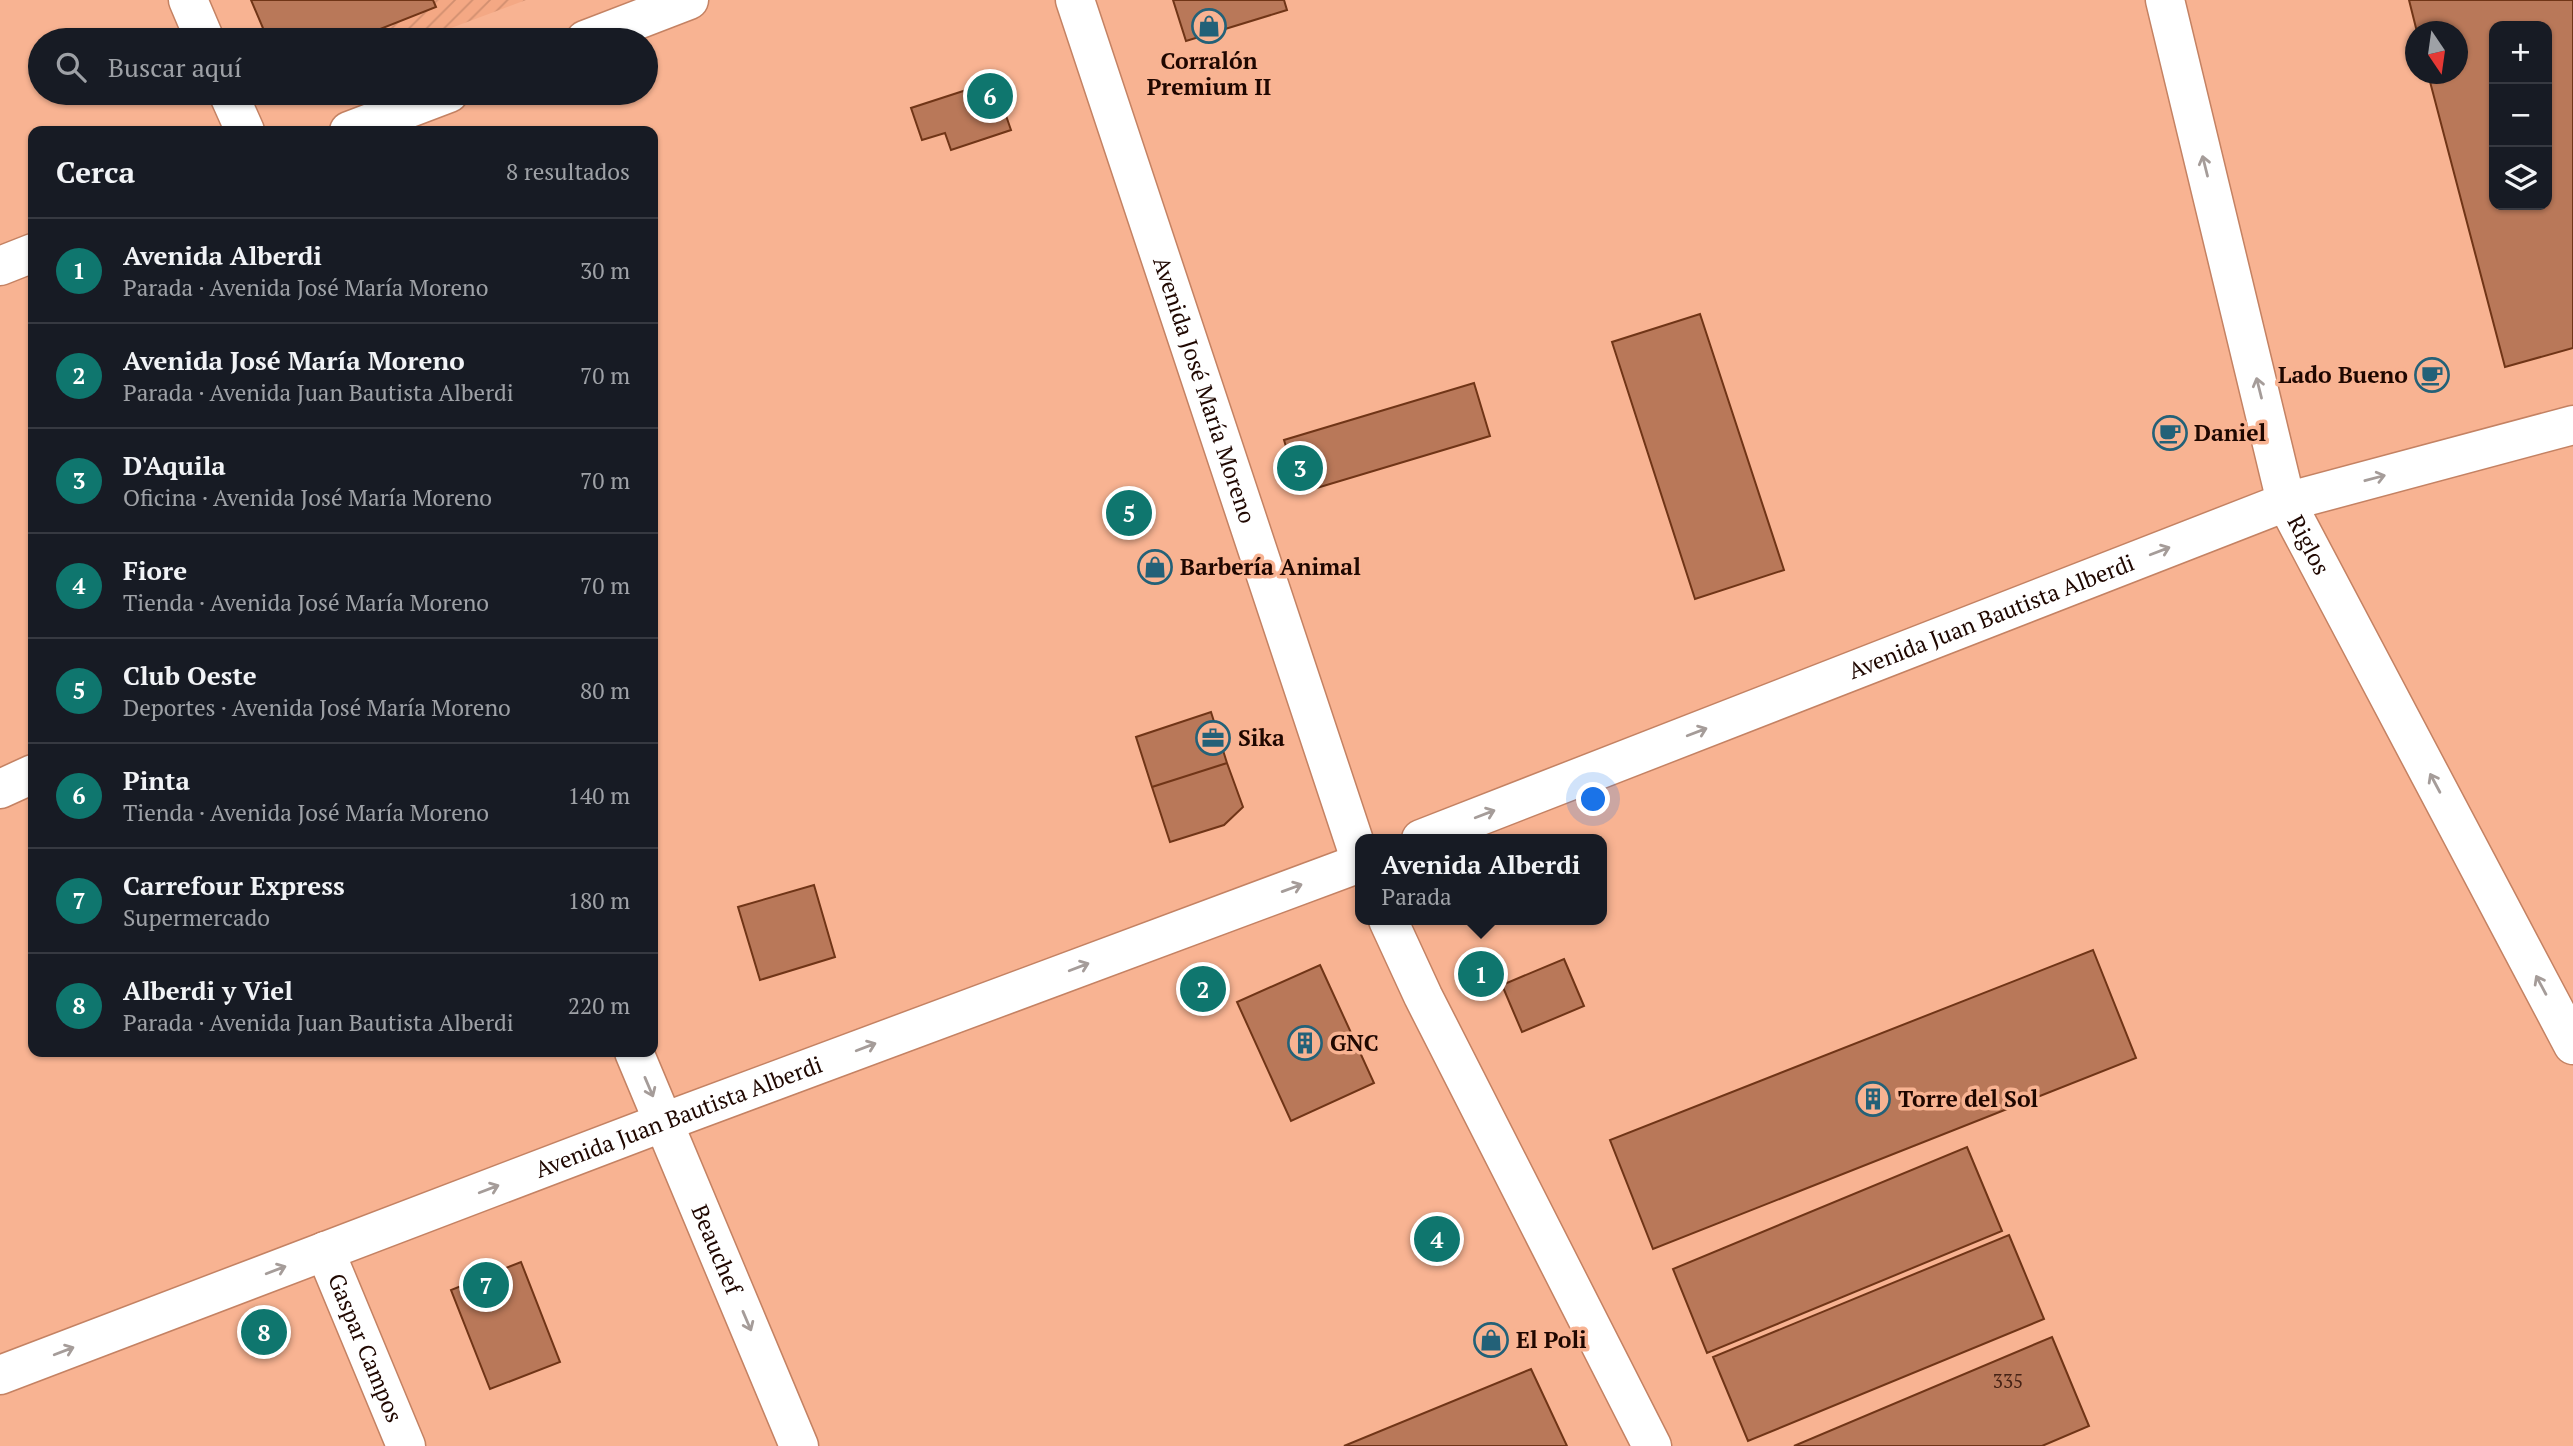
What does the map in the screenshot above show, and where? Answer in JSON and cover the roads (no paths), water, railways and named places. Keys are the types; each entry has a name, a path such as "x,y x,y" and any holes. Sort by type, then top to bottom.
{"main road":[{"path":"188,0 200,28"},
{"path":"616,28 689,0"},
{"name":"Avenida José María Moreno","path":"1075,0 1355,846"},
{"name":"Riglos","path":"2165,0 2286,502 2573,1045"},
{"path":"233,105 243,126"},
{"path":"362,126 417,105"},
{"path":"0,266 28,255"},
{"name":"Avenida Juan Bautista Alberdi","path":"1434,834 2286,502 2573,425"},
{"path":"0,789 28,776"},
{"name":"Avenida Juan Bautista Alberdi","path":"0,1375 1355,863"},
{"path":"1390,925 1429,1008 1652,1446"},
{"name":"Beauchef","path":"636,1057 799,1446"},
{"name":"Gaspar Campos","path":"325,1251 406,1446"}],"place":[{"name":"Corralón Premium II","path":"1209,26"},
{"name":"Pinta","path":"990,96"},
{"name":"Lado Bueno","path":"2432,375"},
{"name":"Daniel","path":"2170,433"},
{"name":"D'Aquila","path":"1300,468"},
{"name":"Club Oeste","path":"1129,513"},
{"name":"Barbería Animal","path":"1155,567"},
{"name":"Sika","path":"1213,738"},
{"name":"Avenida Alberdi","path":"1481,974"},
{"name":"Avenida José María Moreno","path":"1203,989"},
{"name":"GNC","path":"1305,1043"},
{"name":"Torre del Sol","path":"1873,1099"},
{"name":"Fiore","path":"1437,1239"},
{"name":"Carrefour Express","path":"486,1285"},
{"name":"Alberdi y Viel","path":"264,1332"},
{"name":"El Poli","path":"1491,1340"}]}
